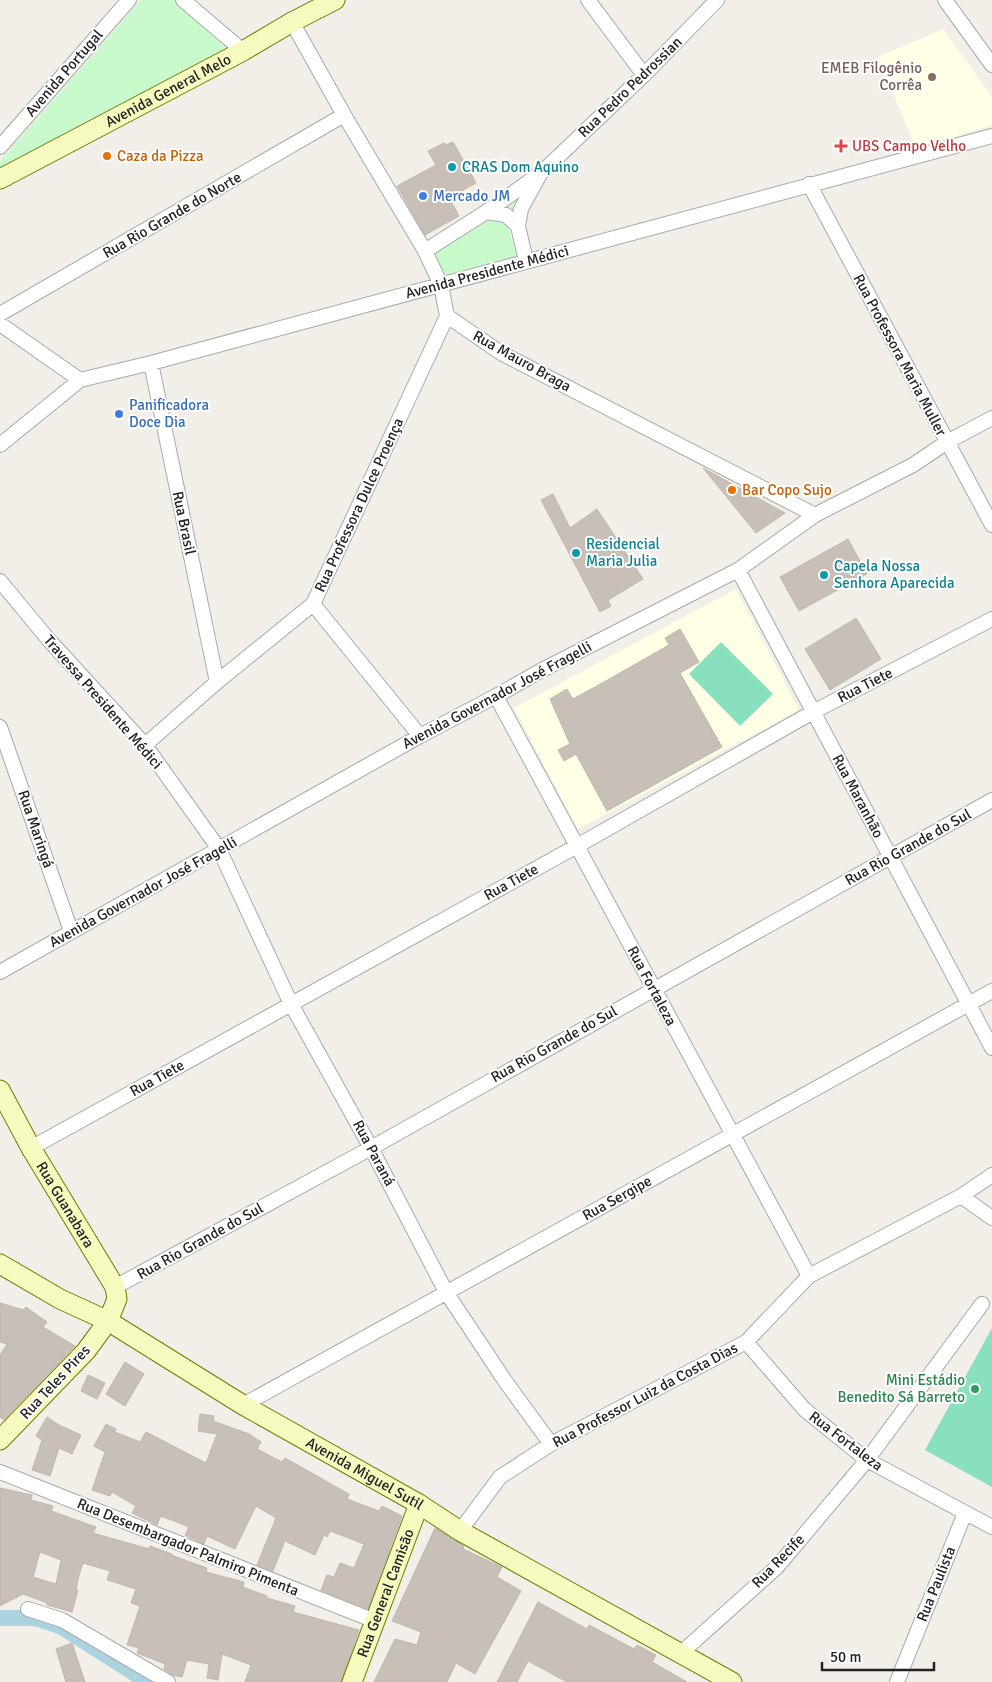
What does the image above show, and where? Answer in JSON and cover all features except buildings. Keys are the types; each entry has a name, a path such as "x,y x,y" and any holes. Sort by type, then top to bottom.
{"main road":[{"name":"Avenida General Melo","path":"0,178 243,51 292,22 335,0"},
{"name":"Rua Guanabara","path":"0,1090 31,1148 116,1293 142,1343"},
{"name":"Avenida Miguel Sutil","path":"0,1264 60,1299 108,1321 243,1405 419,1504 460,1531 732,1682"},
{"path":"108,1321 116,1293"},
{"name":"Rua Teles Pires","path":"0,1440 86,1351 108,1321"},
{"name":"Rua General Camisão","path":"352,1682 419,1504"}],"street":[{"name":"Avenida Portugal","path":"0,147 129,0"},
{"path":"183,0 243,51"},
{"path":"588,0 644,76"},
{"name":"Rua Pedro Pedrossian","path":"425,251 486,212 541,173 644,76 717,0"},
{"path":"945,0 992,64"},
{"path":"292,22 344,116 425,251 441,285 447,316"},
{"name":"Rua Rio Grande do Norte","path":"0,314 344,116"},
{"name":"Avenida Presidente Médici","path":"0,445 80,380 152,363 808,184 992,136"},
{"name":"Rua Pedro Pedrossian","path":"526,261 518,226 521,209 541,173"},
{"name":"Rua Professora Maria Muller","path":"808,184 992,525"},
{"path":"486,212 506,214 518,226"},
{"name":"Rua Mauro Braga","path":"447,316 501,353 815,515"},
{"name":"Rua Professora Dulce Proença","path":"146,745 217,682 313,604 447,316"},
{"path":"0,324 80,380"},
{"name":"Rua Brasil","path":"152,363 217,682"},
{"name":"Avenida Governador José Fragelli","path":"0,972 420,736 542,670 738,570 815,515 913,465 947,442 992,418"},
{"name":"Rua Maranhão","path":"738,570 992,1048"},
{"name":"Travessa Presidente Médici","path":"0,582 48,639 146,745 220,849"},
{"path":"313,604 420,736"},
{"name":"Rua Tiete","path":"31,1148 577,846 813,712 992,619"},
{"name":"Rua Fortaleza","path":"496,696 809,1276"},
{"name":"Rua Maringá","path":"0,729 71,931"},
{"name":"Rua Rio Grande do Sul","path":"116,1293 654,988 992,800"},
{"name":"Rua Paraná","path":"220,849 291,1004 371,1148 446,1292 505,1381 551,1444"},
{"name":"Rua Sergipe","path":"243,1405 992,991"},
{"name":"Rua Professor Luiz da Costa Dias","path":"460,1531 500,1477 551,1444 746,1342 809,1276 960,1196 992,1175"},
{"path":"960,1196 992,1218"},
{"name":"Rua Recife","path":"681,1653 777,1566 867,1460 982,1304"},
{"name":"Rua Fortaleza","path":"746,1342 805,1410 867,1460 992,1528"},
{"name":"Rua Desembargador Palmiro Pimenta","path":"0,1472 375,1621"},
{"name":"Rua Paulista","path":"897,1682 965,1513"},
{"path":"28,1609 62,1620 168,1682"}],"shaded area":[{"name":"EMEB Filogênio Corrêa","path":"943,29 992,97 992,125 916,148 878,57"},
{"path":"736,589 799,710 578,829 514,708"}],"green space":[{"path":"141,0 174,0 227,49 0,170 0,161"},
{"path":"526,190 507,225 518,258 448,275 439,273 433,257 437,250"},
{"path":"721,642 773,694 740,726 689,674"},
{"name":"Mini Estádio Benedito Sá Barreto","path":"992,1328 992,1487 925,1450"}],"waterway":[{"path":"0,1618 36,1618 62,1627 148,1682"}],"place":[{"name":"EMEB Filogênio Corrêa","path":"932,77"},
{"name":"UBS Campo Velho","path":"841,146"},
{"name":"Caza da Pizza","path":"107,156"},
{"name":"CRAS Dom Aquino","path":"452,167"},
{"name":"Mercado JM","path":"423,196"},
{"name":"Panificadora Doce Dia","path":"119,414"},
{"name":"Bar Copo Sujo","path":"732,490"},
{"name":"Residencial Maria Julia","path":"576,553"},
{"name":"Capela Nossa Senhora Aparecida","path":"824,575"},
{"name":"Mini Estádio Benedito Sá Barreto","path":"975,1389"}]}
